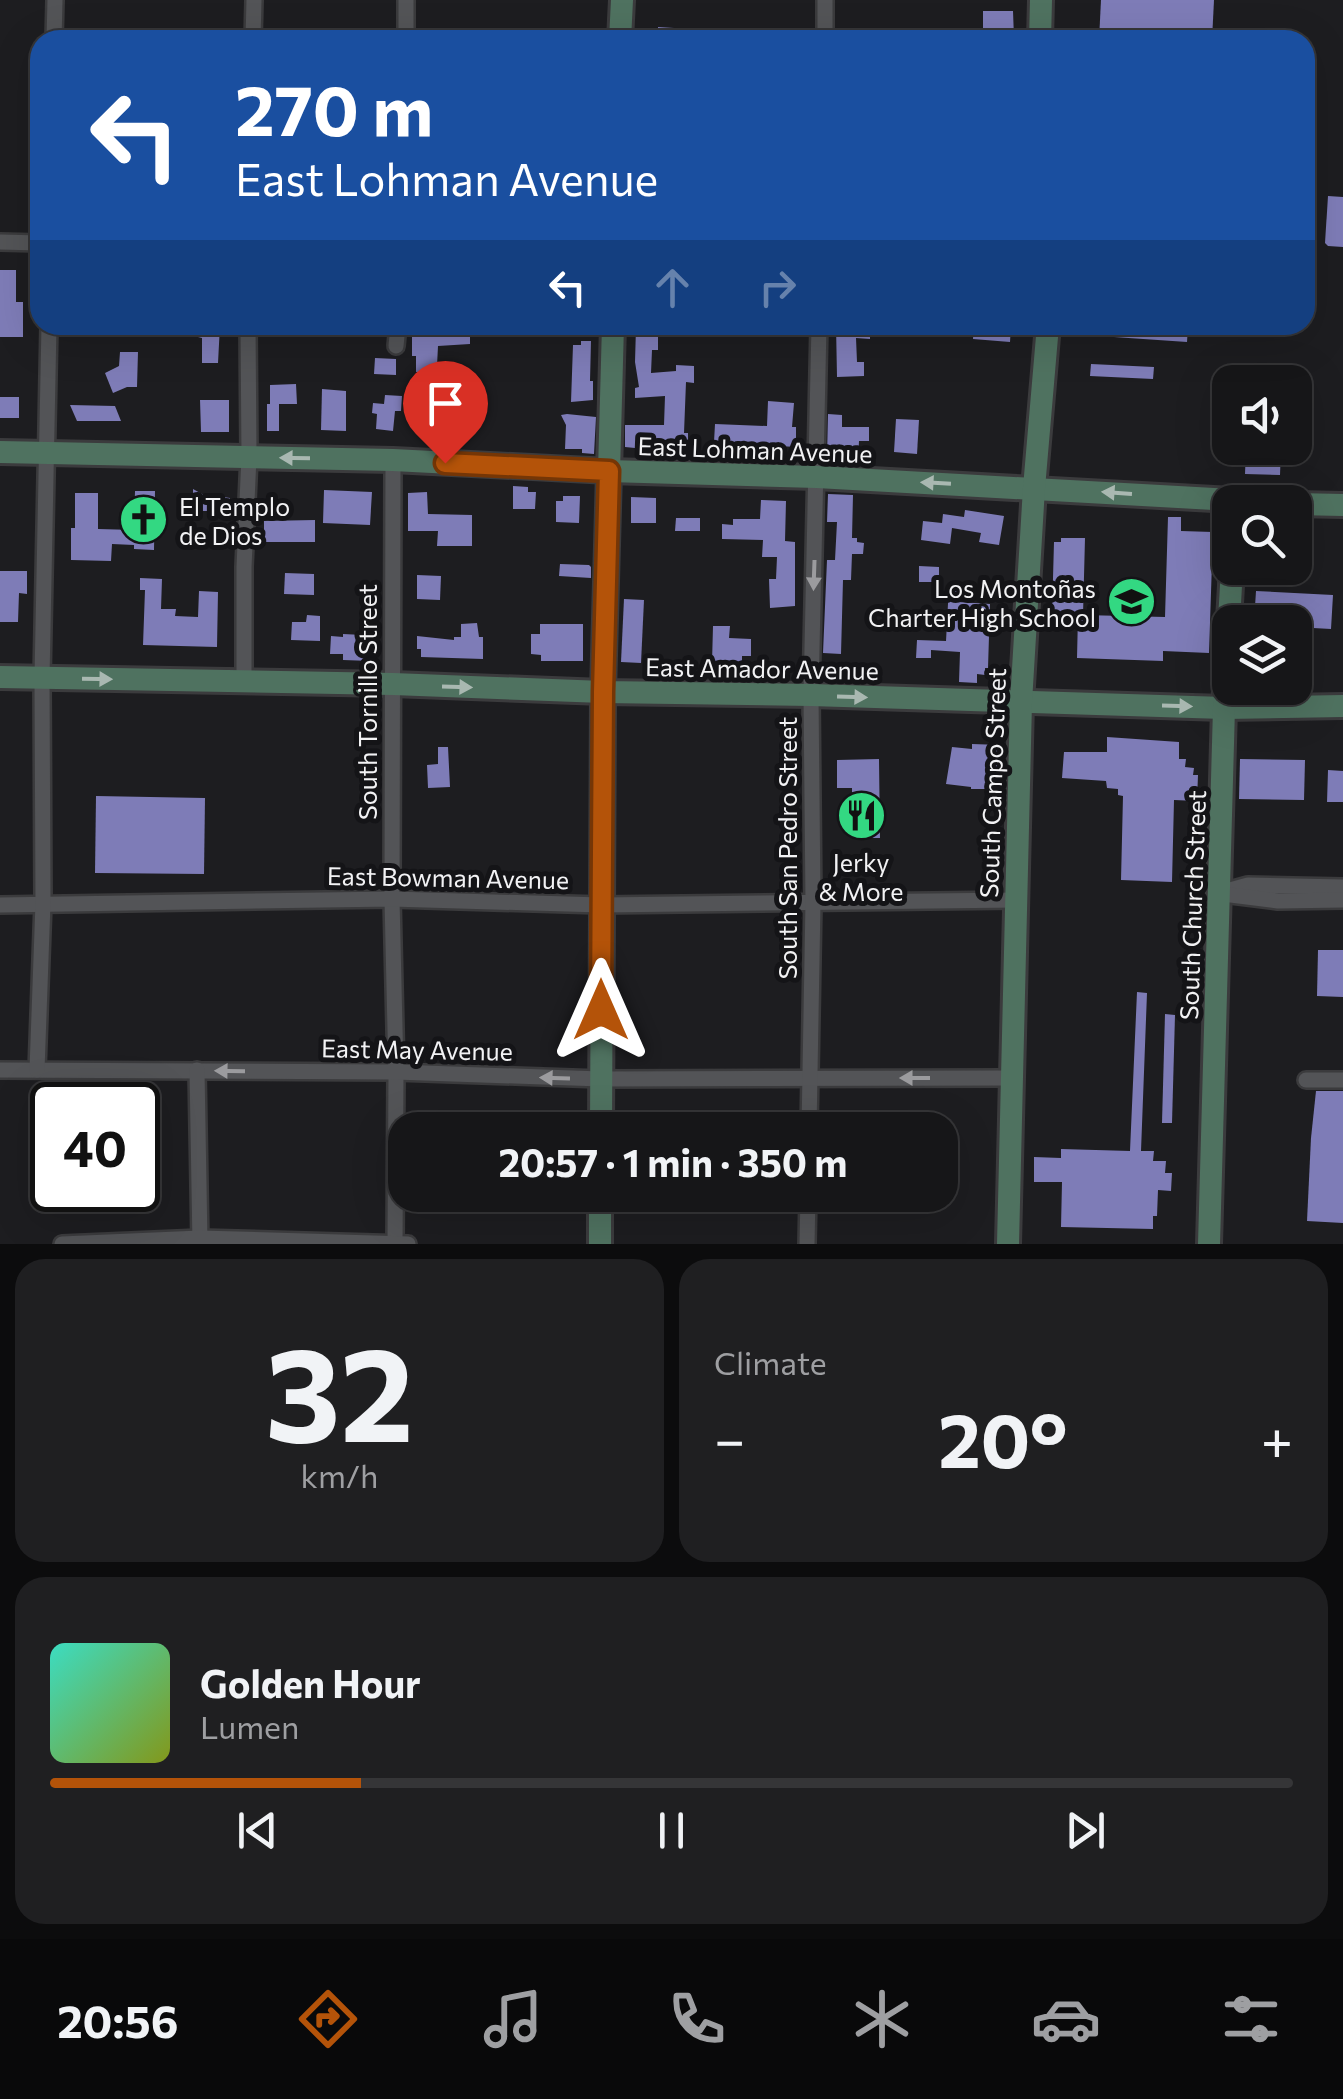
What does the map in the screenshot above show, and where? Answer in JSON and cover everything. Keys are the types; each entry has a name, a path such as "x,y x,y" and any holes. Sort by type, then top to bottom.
{"main road":[{"path":"620,30 622,0"},
{"path":"1040,30 1041,0"},
{"path":"601,1112 603,692 613,335"},
{"name":"South Campo Street","path":"1008,1244 1020,702 1047,335"},
{"name":"East Lohman Avenue","path":"0,452 393,460 817,477 1212,500"},
{"path":"1312,504 1343,505"},
{"name":"South Church Street","path":"1209,1244 1231,585"},
{"name":"East Amador Avenue","path":"0,677 1224,708 1343,706"},
{"path":"600,1212 600,1244"}],"street":[{"path":"54,0 54,30"},
{"path":"253,30 254,0"},
{"path":"406,0 406,30"},
{"path":"825,0 825,30"},
{"path":"0,242 30,243"},
{"path":"38,1070 49,335"},
{"path":"244,681 244,567 250,457 248,335"},
{"path":"396,346 397,335"},
{"name":"South San Pedro Street","path":"809,1112 811,696 819,335"},
{"name":"South Tornillo Street","path":"393,460 396,1244"},
{"path":"1220,893 1248,885 1343,887"},
{"path":"1220,893 1278,901 1343,900"},
{"name":"East Bowman Avenue","path":"0,904 392,899 601,905 1016,900"},
{"name":"East May Avenue","path":"0,1070 396,1072 601,1079 1012,1078"},
{"path":"196,1070 200,1241"},
{"path":"1306,1080 1343,1080"},
{"path":"806,1244 807,1212"},
{"path":"62,1244 408,1244"}],"building":[{"path":"1101,0 1214,0 1212,30 1100,30"},
{"path":"983,11 1013,11 1014,30 983,30"},
{"path":"658,27 690,29 690,30"},
{"path":"1328,196 1343,197 1343,247 1325,243"},
{"path":"0,270 16,270 16,302 23,302 23,337 0,337"},
{"path":"219,335 218,363 202,363 202,338 198,337"},
{"path":"412,335 470,336 470,344 438,346 437,366 457,368 456,391 430,393 431,372 416,372"},
{"path":"636,335 658,335 658,350 652,350 651,373 676,371 676,365 694,366 694,383 686,382 684,433 688,433 688,452 625,447 625,425 664,425 665,396 635,398 635,388 639,387"},
{"path":"836,335 870,335 870,339 856,338 857,362 864,362 864,376 837,377"},
{"path":"973,335 1010,335 1010,342 973,339"},
{"path":"1112,335 1187,335 1187,342"},
{"path":"581,341 591,341 593,400 571,402 573,345 581,345"},
{"path":"120,352 138,352 137,387 113,393 105,373 119,366"},
{"path":"375,358 396,359 396,375 374,374"},
{"path":"1091,364 1154,367 1153,379 1090,376"},
{"path":"296,384 297,404 279,404 279,431 267,431 270,385"},
{"path":"322,389 346,391 346,431 321,430"},
{"path":"385,395 402,396 401,411 395,411 393,431 376,429 377,414 372,413 373,403 384,404"},
{"path":"0,397 19,397 19,418 0,418"},
{"path":"200,400 229,400 229,432 201,432"},
{"path":"768,401 794,403 792,427 796,427 796,447 714,442 715,424 767,426"},
{"path":"70,405 115,406 121,421 77,421"},
{"path":"828,414 842,415 842,427 869,427 869,441 859,441 858,461 827,457"},
{"path":"561,415 596,417 594,454 565,449 566,425"},
{"path":"896,419 919,420 917,454 894,452"},
{"path":"1245,465 1280,465 1280,475 1245,474"},
{"path":"513,486 536,492 535,509 513,509"},
{"path":"193,489 230,498 230,511 193,511"},
{"path":"324,490 372,492 370,525 323,523"},
{"path":"135,491 155,491 154,550 112,544 111,561 71,560 75,493 98,493 98,529 134,530"},
{"path":"427,492 428,514 472,515 472,546 437,546 438,531 408,531 408,493"},
{"path":"828,494 853,495 852,538 864,543 863,554 852,554 851,580 843,580 841,654 823,653 827,560 835,560 837,522 827,522"},
{"path":"563,496 580,496 579,523 556,522 556,501 563,501"},
{"path":"631,497 656,498 656,523 631,523"},
{"path":"761,500 786,501 785,541 795,542 795,606 770,608 769,579 776,579 777,557 762,557 763,540 722,539 722,524 733,525 733,519 760,519"},
{"path":"965,510 1004,516 999,545 979,542 981,533 952,528 950,544 921,540 923,521 942,523 943,514 964,517"},
{"path":"1168,517 1181,517 1181,531 1212,532 1209,653 1163,651 1163,661 1077,658 1078,615 1052,614 1054,542 1061,542 1061,538 1085,538 1083,615 1165,617"},
{"path":"676,518 700,518 700,531 675,531"},
{"path":"315,520 315,542 264,542 264,521"},
{"path":"560,564 589,565 591,578 559,576"},
{"path":"919,566 939,567 939,582 919,582"},
{"path":"0,571 27,571 27,594 19,593 18,622 0,622"},
{"path":"285,573 314,574 314,595 284,594"},
{"path":"417,575 441,576 440,600 417,599"},
{"path":"140,578 162,579 161,609 176,609 175,616 198,617 199,591 218,592 217,647 143,645 145,590 140,590"},
{"path":"949,585 959,586 958,602 990,604 988,668 985,675 977,674 977,683 959,682 960,652 931,650 931,658 916,658 917,640 946,641"},
{"path":"1256,591 1333,595 1331,629 1312,628 1312,605 1255,605"},
{"path":"624,599 644,600 641,663 621,662"},
{"path":"307,615 320,616 320,641 291,640 292,622 306,622"},
{"path":"477,623 479,637 483,637 483,659 421,657 417,636 454,640 461,637 461,624"},
{"path":"540,624 583,624 583,661 541,661 541,655 531,654 531,634 540,634"},
{"path":"713,626 730,626 729,638 751,639 751,656 742,656 742,663 712,663"},
{"path":"363,635 363,642 372,642 371,661 343,660 343,654 330,654 331,636"},
{"path":"1107,737 1179,742 1179,759 1186,759 1185,767 1194,768 1193,775 1198,775 1197,801 1174,800 1172,882 1121,880 1123,796 1118,795 1118,789 1107,788 1106,781 1062,778 1064,752 1107,752"},
{"path":"972,744 1001,745 1000,789 946,784 952,747 972,749"},
{"path":"438,747 448,747 450,787 428,788 427,765 438,764"},
{"path":"879,759 880,838 852,838 852,788 837,788 837,760"},
{"path":"1240,759 1305,760 1304,800 1239,799"},
{"path":"1328,770 1343,771 1343,802 1327,802"},
{"path":"96,796 205,798 204,874 95,873"},
{"path":"1318,950 1343,950 1343,997 1317,996"},
{"path":"1137,992 1147,993 1141,1151 1154,1151 1153,1161 1166,1161 1165,1173 1172,1173 1171,1191 1158,1190 1153,1229 1061,1227 1062,1182 1034,1182 1034,1157 1061,1158 1061,1149 1130,1151"},
{"path":"1165,1014 1175,1015 1172,1123 1162,1123"},
{"path":"1316,1091 1343,1091 1343,1223 1307,1221"}],"place":[{"name":"El Templo de Dios","path":"144,520"},
{"name":"Los Montoñas Charter High School","path":"1131,602"},
{"name":"Jerky & More","path":"861,816"}],"route":[{"path":"445,463 609,471 601,1010"}]}
